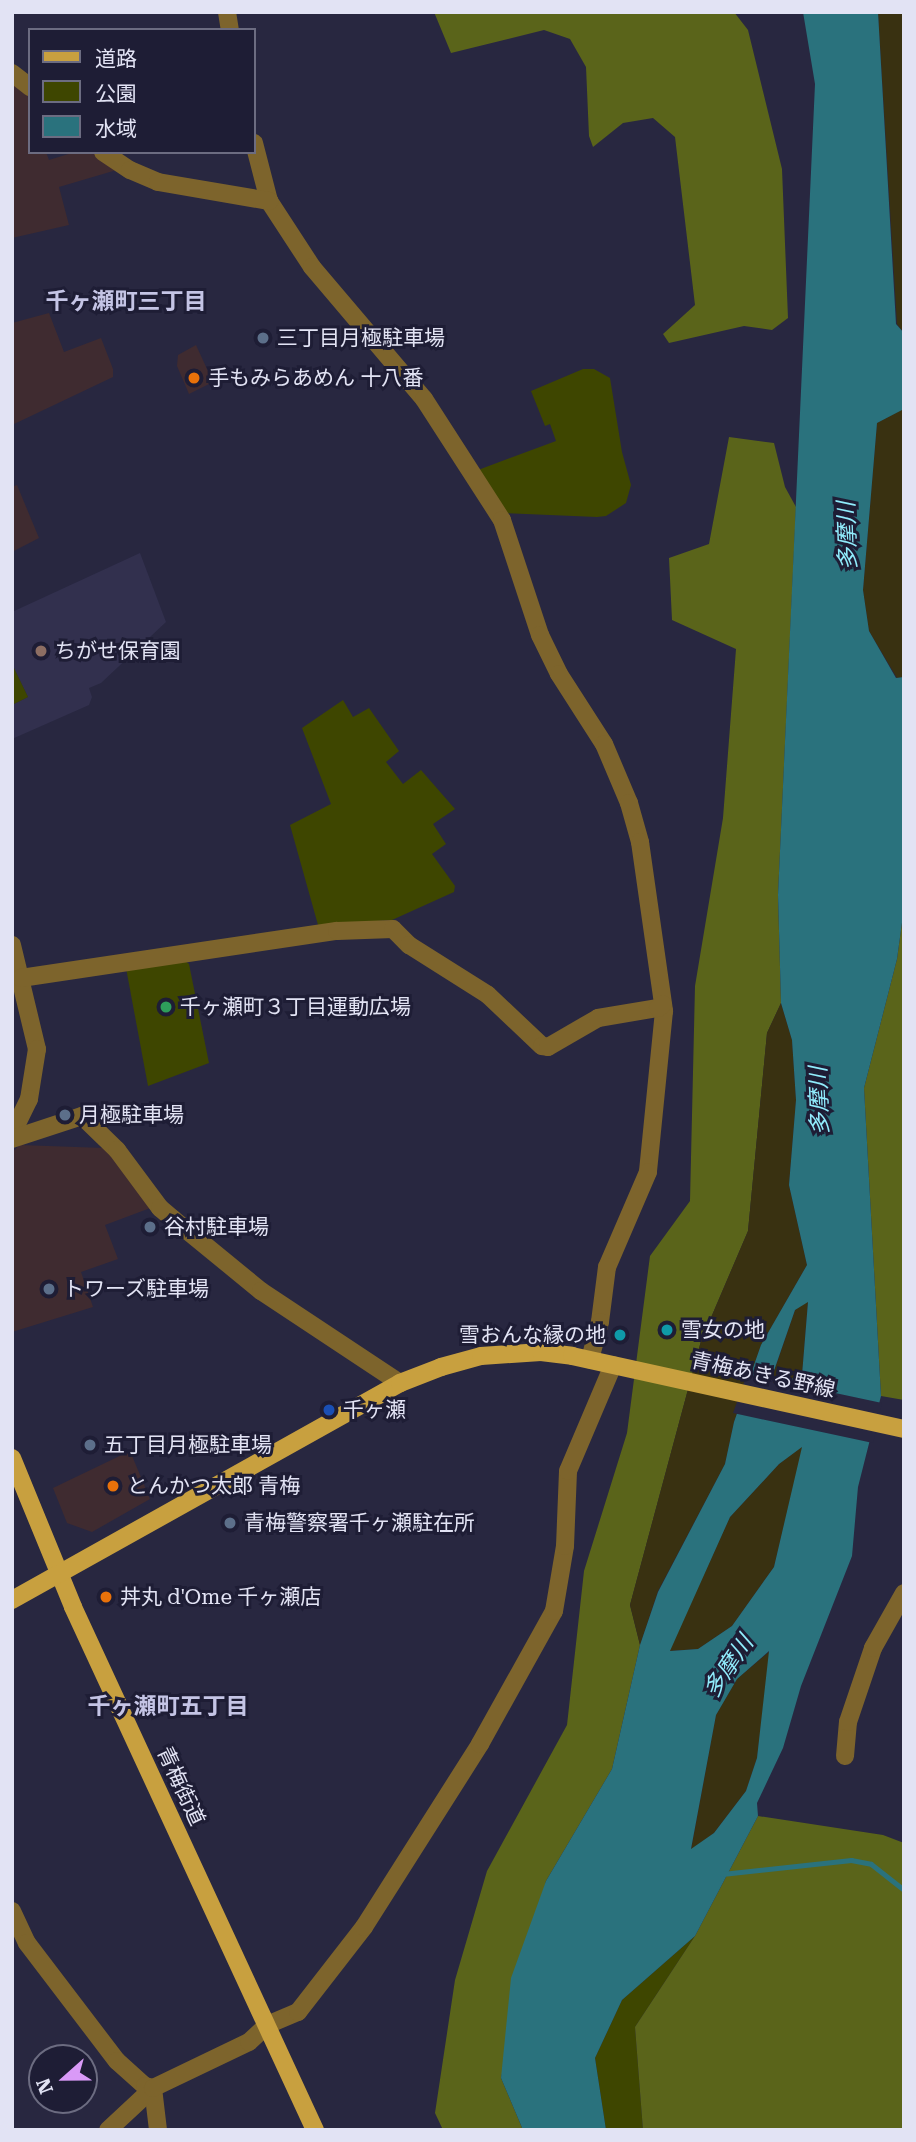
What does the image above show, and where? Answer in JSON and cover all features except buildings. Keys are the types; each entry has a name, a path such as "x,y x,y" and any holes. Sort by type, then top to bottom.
{"main road":[{"name":"青梅あきる野線","path":"58,1574 400,1383 441,1367 481,1356 541,1352 590,1360 904,1429"},
{"name":"青梅街道","path":"12,1458 58,1574 315,2130"},
{"path":"12,1601 58,1574"}],"street":[{"path":"12,73 28,85"},
{"path":"256,151 269,201 316,274 354,320 389,355 446,430 502,520 540,635 559,674 604,744 629,803 640,842 663,1004 648,1172 607,1267 600,1322 590,1360"},
{"path":"106,154 130,170 159,182 269,201"},
{"path":"21,978 337,931 393,929 409,945 488,995 542,1046 548,1047 598,1018 658,1008 663,1004"},
{"path":"12,945 37,1049 29,1099 12,1136"},
{"path":"12,1136 82,1116 117,1150 160,1208 173,1219 261,1291 400,1383"},
{"path":"108,2130 153,2088 249,2042 267,2025 298,2012 340,1961 480,1745 554,1611 565,1546 568,1471 620,1367"},
{"path":"845,1756 848,1722 873,1648 904,1593"},
{"path":"12,1911 27,1943 117,2062 145,2086 153,2088"},
{"path":"153,2088 158,2130"}],"shaded area":[{"path":"12,80 28,93 28,154 47,154 49,160 68,154 98,154 120,169 59,187 69,225 12,238"},
{"path":"49,313 64,352 101,338 113,369 113,377 12,425 12,323"},
{"path":"196,345 213,382 189,394 177,366 178,355"},
{"path":"17,485 39,538 12,552 12,487"},
{"path":"140,553 166,622 101,683 89,688 92,697 89,705 12,739 12,705 28,697 12,664 12,612"},
{"path":"20,1145 104,1148 153,1207 105,1225 118,1259 81,1272 93,1307 12,1332 12,1152"},
{"path":"130,1451 150,1499 92,1532 67,1523 53,1488"}],"green space":[{"path":"434,12 734,12 748,30 782,169 788,318 772,330 744,326 669,343 663,334 695,305 675,137 653,118 623,123 593,147 589,136 586,67 570,39 544,30 451,53"},
{"path":"583,369 594,369 610,378 622,452 631,485 626,503 606,516 597,517 505,513 478,470 556,441 550,424 545,426 531,391"},
{"path":"729,437 774,443 785,487 796,507 778,895 781,1003 767,1033 748,1231 701,1341 630,1605 640,1645 612,1769 546,1881 501,2078 523,2130 443,2130 435,2113 455,1980 487,1871 567,1725 584,1571 627,1433 650,1256 690,1201 695,986 723,818 736,649 672,620 669,558 709,544"},
{"path":"12,664 28,697 12,705"},
{"path":"343,700 353,717 369,708 399,751 386,762 403,784 421,770 455,809 433,824 446,844 432,854 455,886 454,892 392,920 318,925 290,825 331,804 302,728"},
{"path":"904,908 904,1400 881,1396 864,1088 897,959"},
{"name":"千ヶ瀬町３丁目運動広場","path":"184,960 189,964 209,1063 148,1086 126,968"},
{"path":"758,1816 883,1835 904,1843 904,2130 643,2130 635,2027 695,1936"},
{"path":"695,1936 635,2027 643,2130 606,2130 595,2058 622,2000"}],"sand":[{"path":"878,12 904,12 904,333 897,324"},
{"path":"903,409 904,677 897,678 869,631 863,590 877,423"},
{"path":"781,1003 792,1040 796,1100 789,1185 807,1265 761,1345 734,1422 725,1464 658,1591 640,1645 630,1605 701,1341 748,1231 767,1033"},
{"path":"808,1301 802,1375 768,1389 795,1310"},
{"path":"803,1446 774,1567 732,1626 698,1649 669,1651 730,1517 779,1464"},
{"path":"770,1651 757,1758 746,1791 714,1833 691,1850 716,1715 737,1679"}],"water":[{"name":"多摩川","path":"803,12 878,12 896,324 904,333 904,424 902,410 877,423 863,590 869,631 896,678 904,677 904,908 897,959 864,1088 881,1396 858,1487 852,1556 801,1686 783,1748 757,1803 758,1816 695,1936 622,2000 595,2058 606,2130 523,2130 501,2078 511,1978 546,1881 612,1769 640,1645 658,1592 725,1464 734,1422 761,1345 807,1265 789,1185 796,1100 792,1040 781,1003 778,895 815,84","holes":["808,1302 802,1375 768,1388 795,1310","802,1447 774,1567 732,1626 698,1649 670,1651 730,1517 779,1464","769,1651 757,1758 746,1791 714,1833 691,1849 716,1715 737,1679"]}],"pier":[{"path":"747,1374 774,1380 773,1383 779,1381 882,1403 873,1443 733,1413"}],"waterway":[{"path":"722,1874 851,1860 871,1864 904,1890"}],"place":[{"name":"三丁目月極駐車場","path":"263,338"},
{"name":"手もみらあめん 十八番","path":"194,378"},
{"name":"ちがせ保育園","path":"41,651"},
{"name":"千ヶ瀬町３丁目運動広場","path":"166,1007"},
{"name":"月極駐車場","path":"65,1115"},
{"name":"谷村駐車場","path":"150,1227"},
{"name":"トワーズ駐車場","path":"49,1289"},
{"name":"雪女の地","path":"667,1330"},
{"name":"雪おんな縁の地","path":"620,1335"},
{"name":"千ヶ瀬","path":"329,1410"},
{"name":"五丁目月極駐車場","path":"90,1445"},
{"name":"とんかつ太郎 青梅","path":"113,1486"},
{"name":"青梅警察署千ヶ瀬駐在所","path":"230,1523"},
{"name":"丼丸 d'Ome 千ヶ瀬店","path":"106,1597"}],"district":[{"name":"千ヶ瀬町三丁目","path":"126,302"},
{"name":"千ヶ瀬町五丁目","path":"168,1707"}]}
